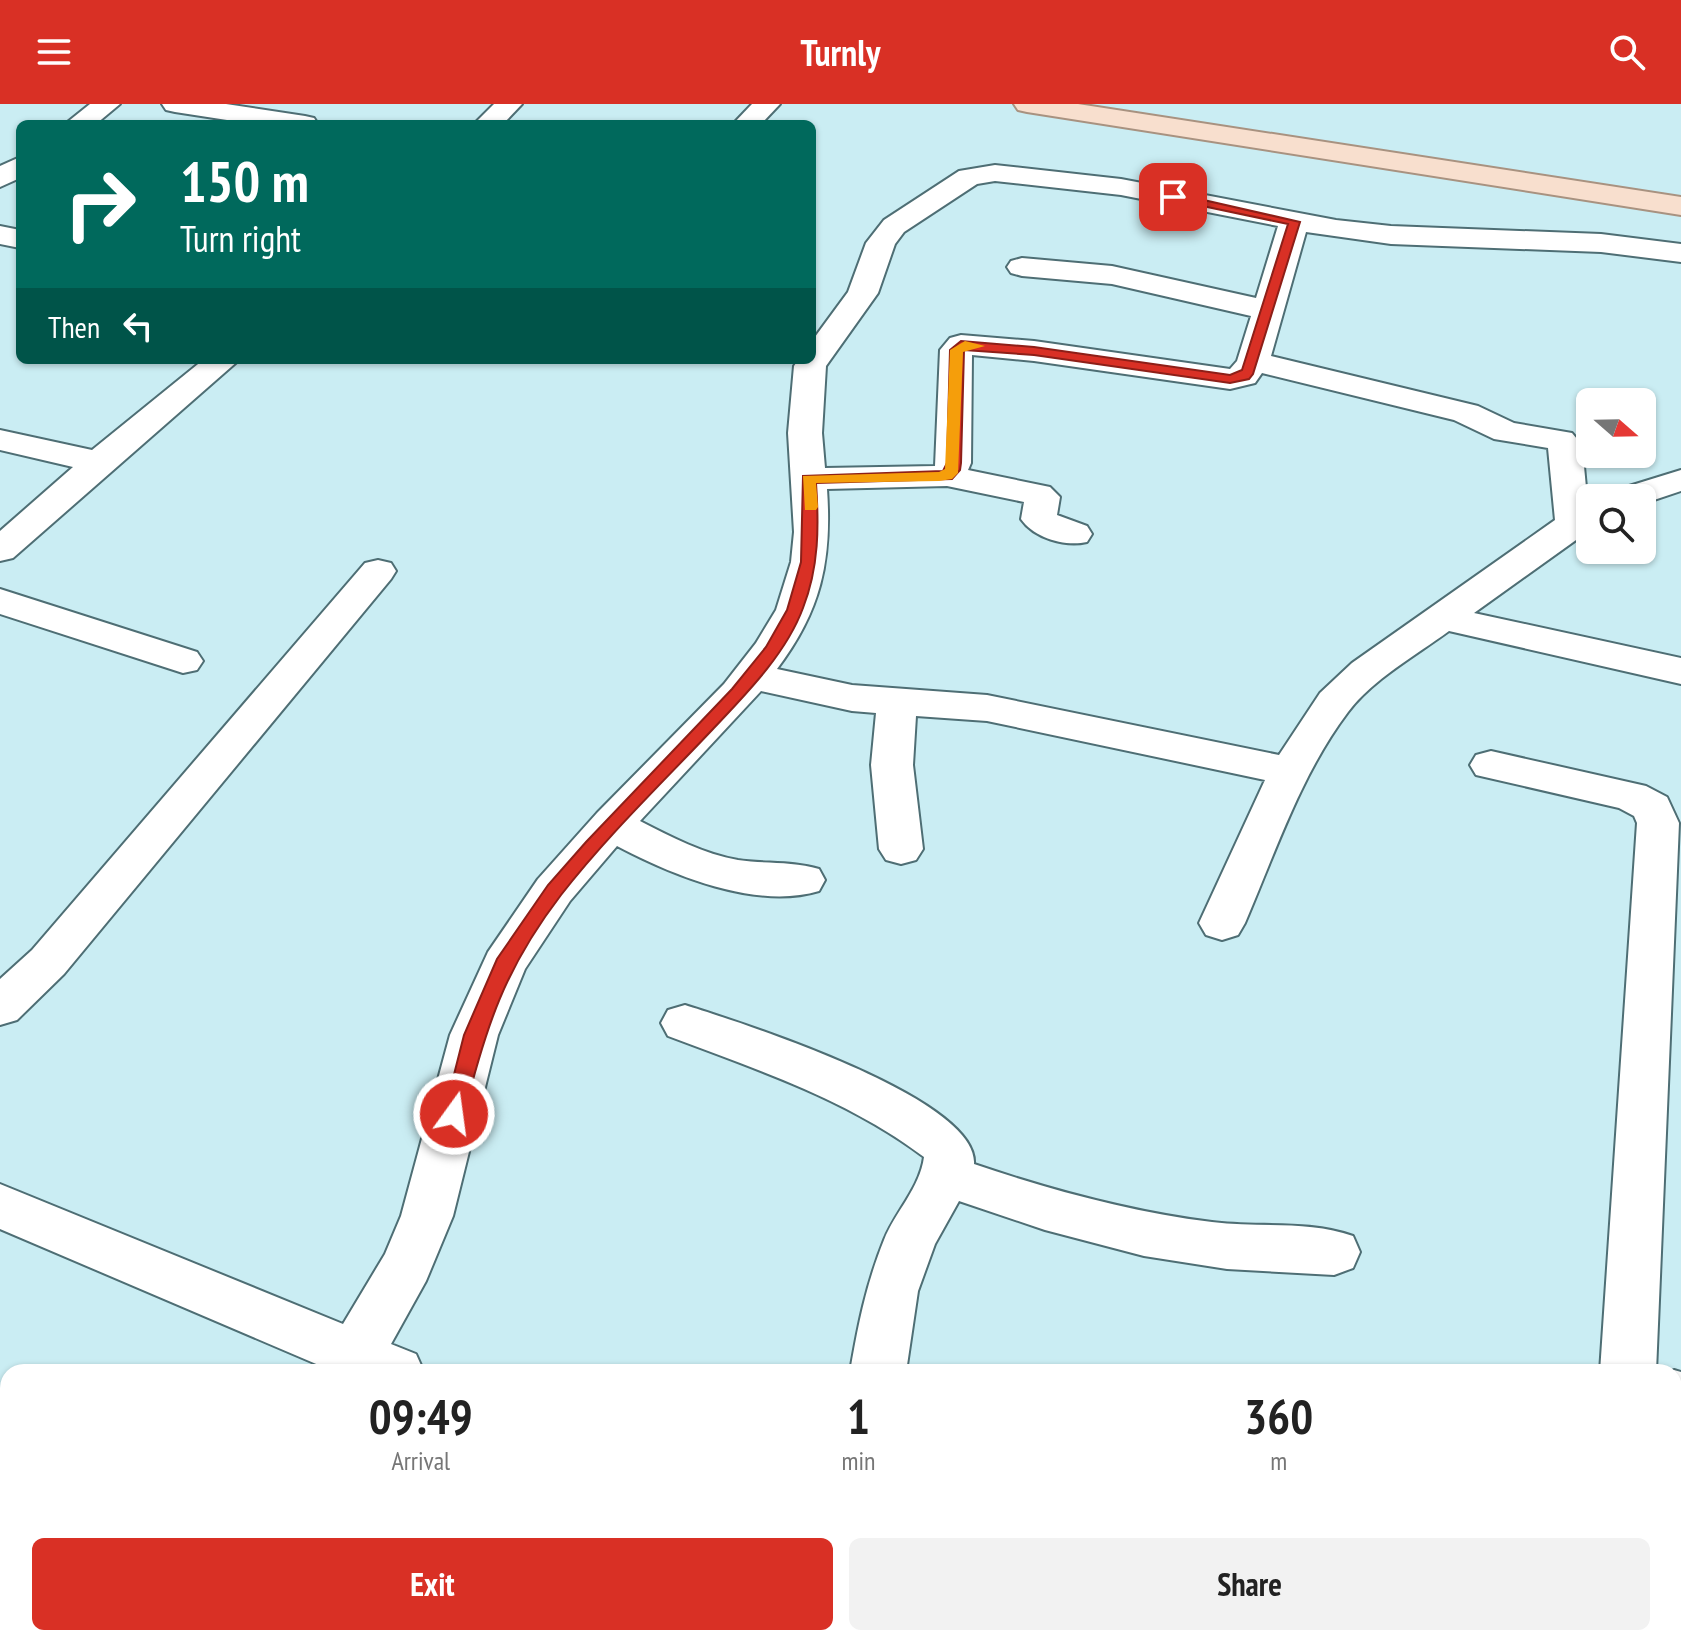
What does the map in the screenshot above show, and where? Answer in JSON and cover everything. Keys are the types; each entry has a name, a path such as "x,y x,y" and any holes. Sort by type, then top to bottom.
{"main road":[{"path":"1027,104 1671,205"}],"street":[{"path":"84,120 107,104"},
{"path":"175,104 279,120"},
{"path":"491,120 509,104"},
{"path":"750,120 767,104"},
{"path":"816,356 863,293 886,234 969,177 995,173 1121,187 1294,222 1391,235 1601,243 1681,253 1671,205"},
{"path":"947,476 953,470 954,463 956,350 961,345 1034,351 1230,379 1244,376 1253,361 1294,222"},
{"path":"1022,267 1112,275 1267,310"},
{"path":"1253,361 1466,413 1506,432 1563,442 1576,498"},
{"path":"0,550 99,462 218,364"},
{"path":"0,1206 375,1363 407,1265 427,1216 474,1035 504,964 554,890 752,676 795,610 809,562 812,532 805,433 809,376 813,364"},
{"path":"0,440 99,462"},
{"path":"808,479 947,476 1038,494 1042,497 1039,519 1074,534"},
{"path":"1656,488 1681,480"},
{"path":"1222,923 1290,771 1334,702 1366,672 1576,524"},
{"path":"0,1007 48,962 378,571"},
{"path":"0,601 183,661"},
{"path":"1443,618 1681,671"},
{"path":"752,676 852,698 987,708 1290,771"},
{"path":"897,702 892,765 901,849"},
{"path":"1491,765 1631,796 1652,807 1658,823 1667,905 1629,1364"},
{"path":"612,824 660,851 697,865 736,875 803,880"},
{"path":"685,1023 833,1078 878,1100 941,1142 949,1156 947,1176 911,1237 891,1291 879,1364"},
{"path":"947,1176 1058,1214 1131,1231 1214,1245 1334,1252"}],"slow traffic":[{"path":"811,507 808,479 947,476 953,470 954,463 956,350 961,345 978,346"}],"route":[{"path":"454,1114 474,1035 504,964 554,890 612,824 738,693 772,649 795,610 809,562 812,532 808,479 947,476 953,470 954,463 956,350 961,345 1034,351 1230,379 1248,372 1294,222 1173,197"}]}
